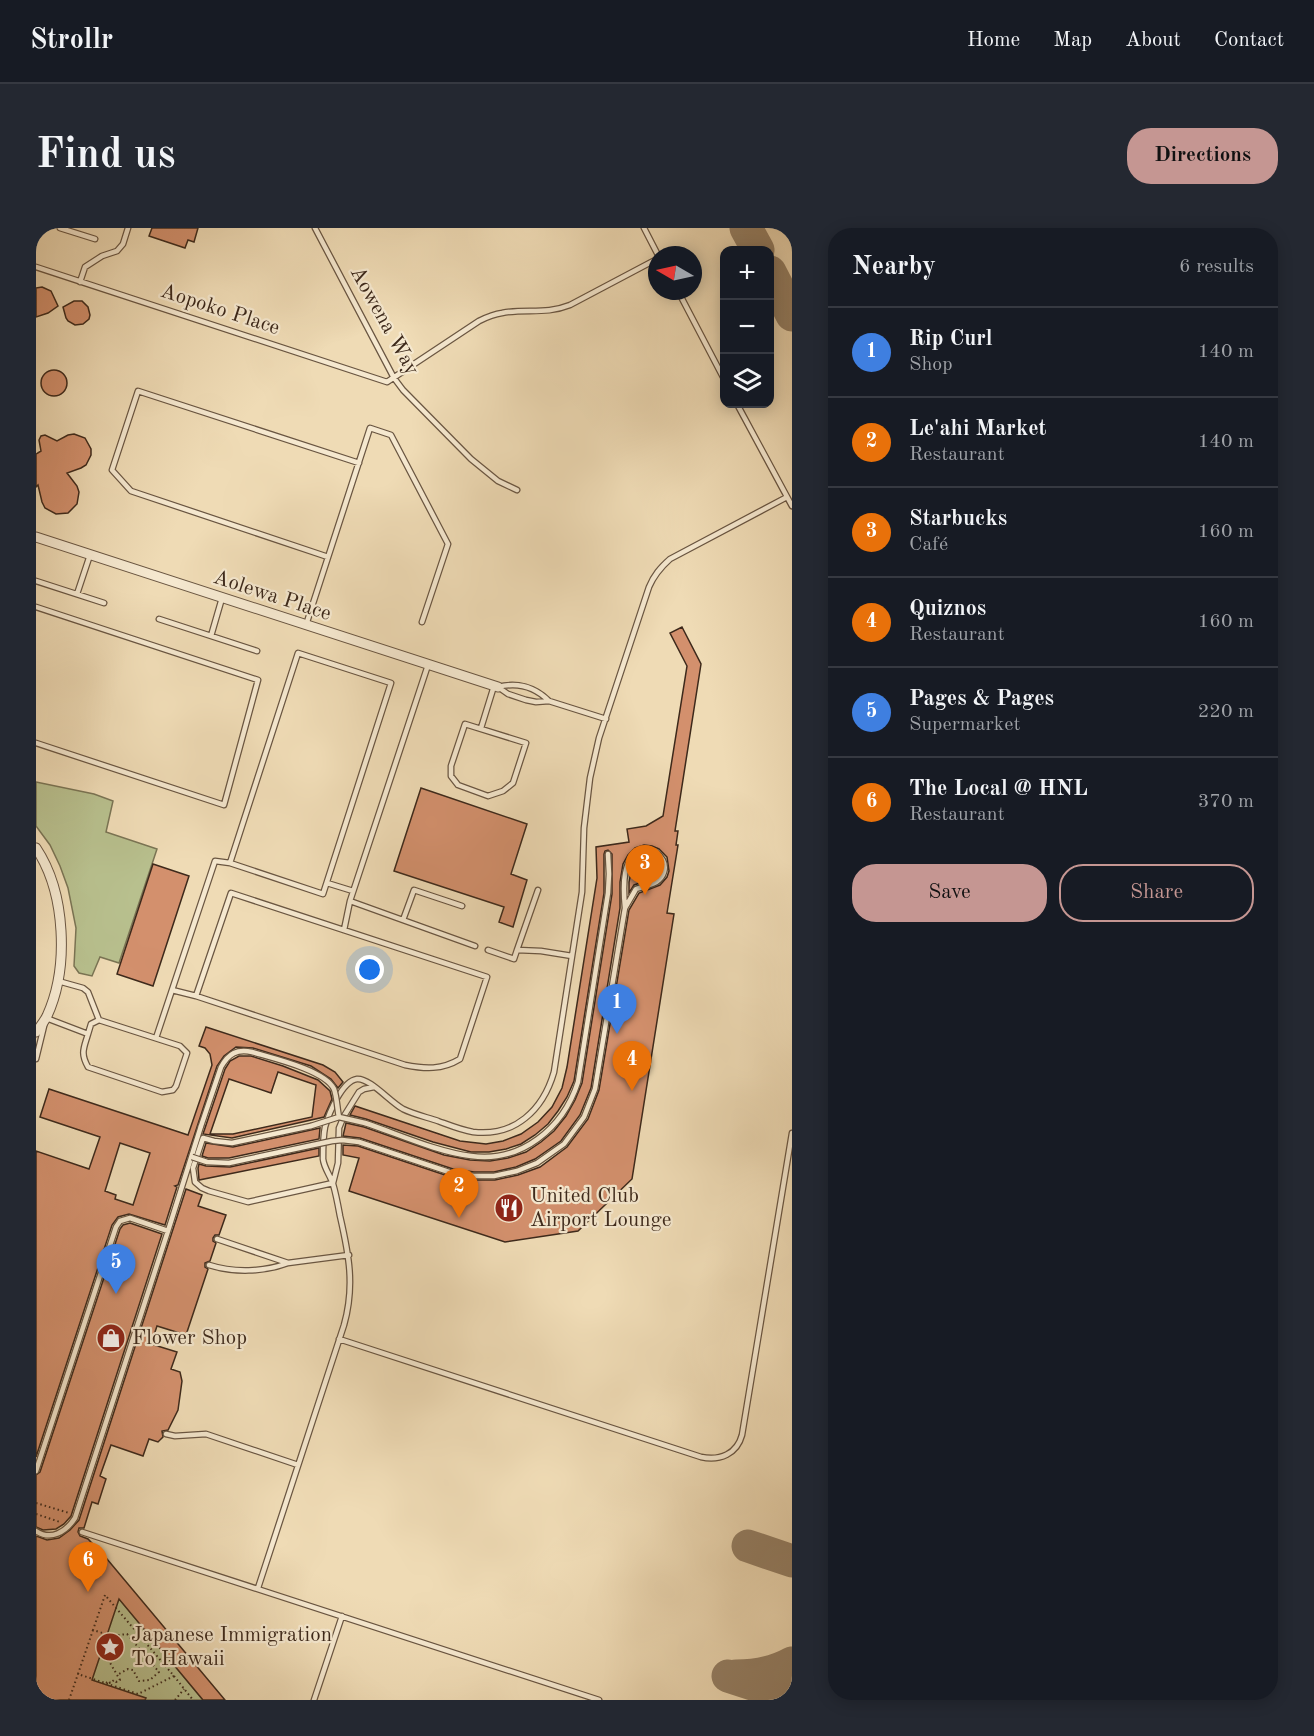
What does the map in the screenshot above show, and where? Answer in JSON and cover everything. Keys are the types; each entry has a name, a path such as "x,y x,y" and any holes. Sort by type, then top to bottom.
{"street":[{"name":"Aolewa Place","path":"36,537 496,687"},
{"path":"36,848 47,868 59,912 61,956 58,981 46,1018 36,1032"}],"lane":[{"path":"60,228 95,239"},
{"path":"80,282 85,267 102,255 117,250 123,244 128,228"},
{"name":"Aowena Way","path":"315,228 394,378 403,390 471,459 498,481 517,490"},
{"path":"644,228 653,246"},
{"path":"394,378 479,321 492,315 505,312 557,310 648,264"},
{"name":"Aopoko Place","path":"36,267 387,382 394,378"},
{"path":"683,300 720,371"},
{"path":"328,557 131,491 112,470 114,462 138,391 358,463"},
{"path":"739,408 792,506"},
{"path":"306,625 370,428 391,435 448,544 422,622"},
{"path":"258,1588 339,1339 350,1298 349,1255 333,1183 323,1164 323,1140 331,1110 346,1085 350,1081 359,1079 366,1080 401,1108 467,1130 479,1132 499,1130 512,1126 536,1110 550,1087 554,1072 583,881 585,813 596,750 649,587 654,576 670,559 787,497"},
{"path":"77,594 90,555"},
{"path":"36,581 104,603"},
{"path":"210,636 222,598"},
{"path":"36,607 258,680 224,805 36,743"},
{"path":"159,619 256,651"},
{"path":"156,1038 215,861 230,862 323,894 391,683 298,653 230,862"},
{"path":"344,930 353,891 429,665"},
{"path":"496,687 509,684 522,686 539,692 549,701"},
{"path":"496,687 526,700 549,701 606,719"},
{"path":"481,728 496,687"},
{"path":"465,723 481,728 526,743 513,783 503,791 488,796 458,785 451,777 451,766 465,723"},
{"path":"192,1157 207,1162 229,1163 342,1140 359,1142 452,1173 494,1176 523,1169 547,1157 564,1144 584,1118 595,1089 625,908 623,892 626,869 631,857 639,850 657,852 664,862 664,874 656,883 636,889 625,908"},
{"path":"333,1183 248,1202 202,1188 195,1182 193,1174 203,1138 228,1143 321,1124 339,1117 365,1123 457,1154 480,1157 498,1156 520,1149 543,1136 567,1107 578,1082 608,893 608,854"},
{"path":"327,883 353,891"},
{"path":"403,920 414,890 462,906"},
{"path":"488,950 514,959 538,890"},
{"path":"172,990 405,1065 433,1068 460,1059 487,977 231,893 196,996"},
{"path":"350,901 475,946"},
{"path":"517,950 572,956"},
{"path":"58,981 83,988 88,992 99,1020"},
{"path":"36,1059 46,1018 88,1034"},
{"path":"99,1020 180,1046 187,1053 173,1090 167,1092 152,1089 88,1067 83,1058 83,1050 91,1024 99,1020"},
{"path":"36,1540 37,1532 53,1536 66,1529 75,1518 220,1067 226,1058 243,1050 327,1079 333,1088 339,1117"},
{"path":"333,1183 338,1163 339,1128 344,1116 359,1092 374,1087"},
{"path":"339,1339 701,1457 718,1458 728,1455 737,1447 742,1435 792,1132"},
{"path":"36,1471 116,1227 120,1221 130,1218 168,1231"},
{"path":"217,1239 288,1263"},
{"path":"209,1265 237,1270 275,1268 288,1263 349,1255"},
{"path":"165,1434 175,1436 206,1434 298,1465"},
{"path":"82,1532 599,1700"},
{"path":"314,1700 342,1616"}],"path":[{"path":"36,1503 77,1516"},
{"path":"36,1514 64,1523"},
{"path":"69,1700 105,1595 193,1700"},
{"path":"93,1630 112,1636 127,1634 159,1672 150,1680 139,1681 133,1670 128,1669 117,1675"},
{"path":"104,1684 108,1681 110,1683 120,1680 109,1661 112,1636"},
{"path":"78,1674 138,1694 174,1676"},
{"path":"175,1700 184,1689"}],"green space":[{"path":"36,782 94,794 113,801 106,832 157,849 119,963 100,957 92,976 79,973 74,966 76,928 68,888 50,845 36,826"},
{"path":"102,1578 203,1700 134,1700 74,1675"}],"building":[{"path":"152,228 198,228 194,242 188,240 185,248 149,236"},
{"path":"42,287 51,291 58,306 36,317 36,288"},
{"path":"74,301 82,301 88,307 89,319 83,324 75,325 66,318 63,307"},
{"path":"54,370 63,374 67,383 63,392 54,396 45,392 41,383 45,374"},
{"path":"74,434 85,438 91,449 91,455 86,465 67,473 79,492 77,504 68,513 56,514 45,508 38,485 36,487 36,454 41,451 39,440 45,435 57,441"},
{"path":"682,627 701,664 675,831 678,831 676,845 678,845 667,913 674,914 632,1179 578,1231 505,1242 349,1191 359,1158 343,1155 343,1145 358,1146 451,1177 495,1180 540,1167 567,1147 588,1119 599,1090 629,910 639,893 660,885 669,871 667,857 652,846 644,845 635,848 623,864 620,908 591,1088 580,1115 561,1141 535,1159 516,1167 494,1172 474,1172 453,1169 360,1138 343,1136 346,1123 444,1155 490,1161 526,1152 554,1131 566,1116 582,1083 612,894 612,854 608,850 604,854 604,893 574,1081 567,1097 548,1124 521,1144 489,1152 471,1152 350,1115 355,1106 460,1141 486,1144 521,1134 538,1122 552,1107 562,1088 567,1067 597,878 596,847 629,842 627,829 646,826 663,816 687,666 670,633"},
{"path":"421,788 527,824 511,874 527,880 513,927 499,922 504,907 394,871"},
{"path":"646,854 653,856 659,862 659,873 652,879 634,885 629,893 632,867 640,856"},
{"path":"153,864 189,876 153,986 117,974"},
{"path":"206,1027 323,1065 335,1072 343,1082 338,1088 331,1079 311,1066 253,1048 236,1047 224,1056 217,1066 178,1185 175,1186 177,1187 165,1225 129,1214 118,1217 112,1225 36,1457 36,1151 89,1169 100,1137 40,1117 49,1089 188,1135 212,1065 210,1054 205,1048 199,1046","holes":["120,1143 150,1153 133,1205 115,1199 116,1195 105,1191"]},
{"path":"239,1056 251,1056 318,1080 330,1091 332,1099 324,1117 232,1138 203,1134 225,1069 230,1061","holes":["278,1072 316,1085 312,1117 233,1134 210,1134 229,1079 271,1093"]},
{"path":"320,1128 319,1139 229,1158 202,1156 206,1143 233,1147"},
{"path":"319,1148 319,1156 199,1180 199,1164 230,1167"},
{"path":"186,1189 202,1195 198,1206 226,1215 219,1235 213,1238 216,1243 210,1261 205,1263 208,1269 186,1335 157,1326 151,1344 177,1352 171,1369 180,1372 182,1381 178,1410 168,1430 162,1431 163,1437 158,1442 149,1439 143,1456 111,1445 100,1476 106,1479 98,1504 92,1502 84,1528 79,1528 78,1532 107,1559 225,1700 203,1700 119,1599 92,1680 146,1698 145,1700 36,1700 36,1536 47,1540 59,1538 79,1520"},
{"path":"130,1223 162,1234 71,1516 56,1529 43,1530 36,1527 36,1475 40,1472 120,1229 123,1225"}],"taxiway":[{"path":"746,228 756,246"},
{"path":"774,280 792,315"},
{"path":"748,1546 792,1561"},
{"path":"736,1676 765,1673 792,1663"},
{"path":"728,1676 792,1697"}],"place":[{"name":"Starbucks","path":"645,895"},
{"name":"Rip Curl","path":"617,1034"},
{"name":"Quiznos","path":"632,1091"},
{"name":"United Club Airport Lounge","path":"509,1208"},
{"name":"Le'ahi Market","path":"459,1218"},
{"name":"Pages & Pages","path":"116,1294"},
{"name":"Flower Shop","path":"111,1338"},
{"name":"The Local @ HNL","path":"88,1592"},
{"name":"Japanese Immigration To Hawaii","path":"110,1647"}]}
